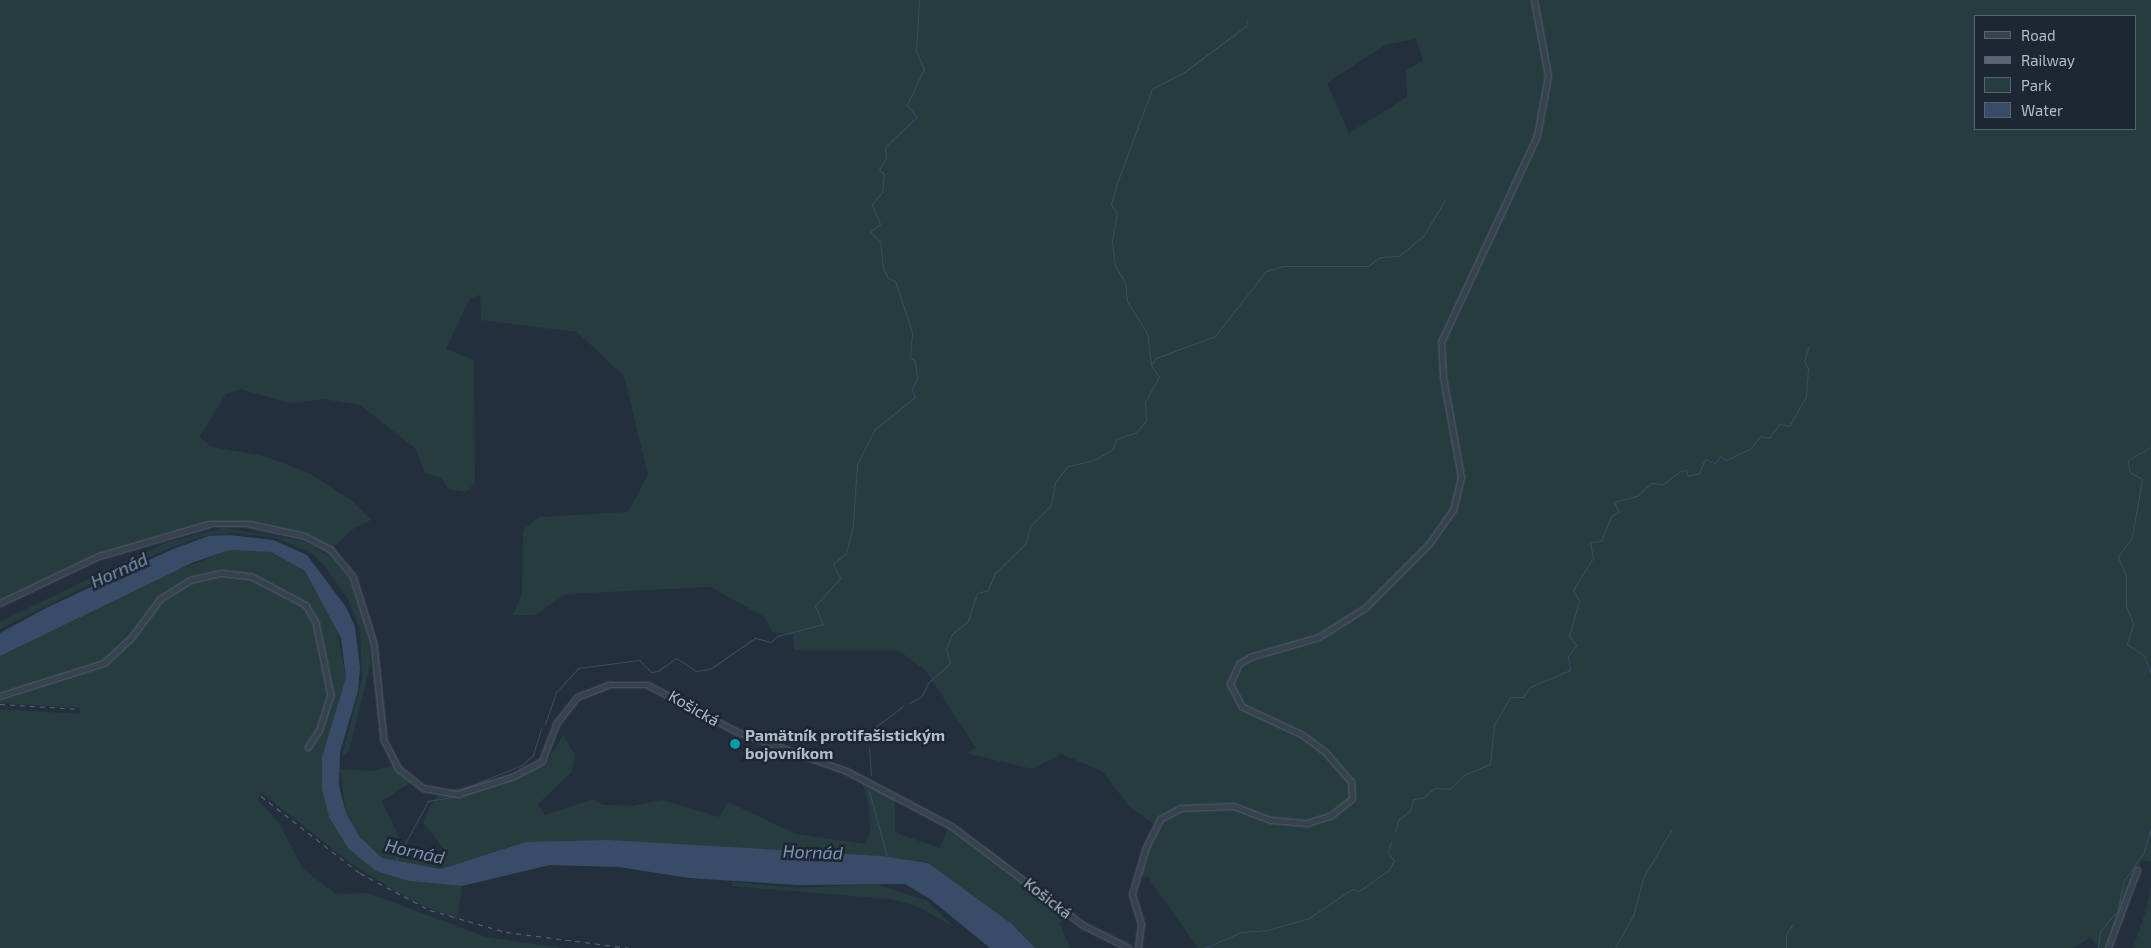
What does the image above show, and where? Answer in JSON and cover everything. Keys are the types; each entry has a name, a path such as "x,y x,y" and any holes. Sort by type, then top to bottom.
{"street":[{"path":"1138,948 1141,924 1132,894 1146,847 1165,815 1181,808 1234,806 1271,820 1308,823 1330,816 1352,799 1351,782 1326,753 1302,735 1242,706 1230,684 1240,664 1250,657 1319,637 1365,608 1429,544 1453,510 1461,476 1443,378 1441,342 1537,136 1548,76 1534,0"},
{"name":"Košická","path":"0,603 99,556 209,524 250,524 306,536 344,563 360,590 374,643 381,726 396,764 423,788 458,794 514,776 542,761 556,724 578,697 592,689 626,683 666,692 744,735 823,761 876,786 973,840 1083,925 1129,948"},
{"path":"0,696 104,662 131,638 160,599 180,585 212,574 245,575 301,601 316,622 331,695 319,731 308,748"},
{"path":"2108,948 2137,870"}],"green space":[{"path":"0,0 2151,0 2151,862 2142,860 2110,948 2099,948 2090,937 2074,948 1198,948 1148,877 1138,875 1154,824 1129,806 1102,771 1061,754 1032,769 966,753 976,748 926,671 898,650 794,650 793,635 772,632 765,617 710,587 566,594 535,615 513,615 522,594 523,530 539,517 628,512 648,475 624,376 577,332 481,320 480,295 470,298 446,349 474,360 475,483 466,492 448,489 441,478 425,473 416,449 360,405 324,399 289,403 241,389 226,394 199,437 212,447 264,456 309,473 351,500 371,520 353,529 331,550 305,536 250,524 209,524 132,546 0,603","holes":["1416,39 1423,60 1406,71 1407,97 1349,133 1327,83 1385,45"]},
{"path":"224,528 304,541 329,556 350,578 366,624 371,663 349,751 342,756 362,679 360,629 348,599 327,569 314,555 277,538 234,533 199,537 131,564 0,629 0,622 168,542"},
{"path":"230,550 270,552 305,571 336,624 346,678 329,817 409,881 462,886 457,919 410,900 352,864 262,793 258,800 279,823 303,869 336,894 368,893 486,937 563,948 0,948 0,709 79,714 80,708 0,703 0,656 156,578"},
{"path":"563,735 575,755 572,772 538,804 545,815 593,799 603,805 632,806 662,800 719,817 728,802 796,834 865,844 870,832 869,804 860,777 895,794 895,830 899,834 940,848 949,824 992,851 1068,913 1060,924 1070,948 1035,948 1012,924 928,863 882,856 526,842 441,869 382,858 359,836 346,813 340,769 375,771 392,765 412,782 382,801 403,846 424,857 445,851 423,822 435,798 445,791 528,772 547,762"},
{"path":"732,882 799,888 876,884 927,901 953,926 916,906 890,899 732,886"},
{"path":"2151,888 2151,948 2133,948 2145,913"}],"water":[{"name":"Hornád","path":"229,535 273,540 307,555 346,607 355,627 360,668 358,691 340,752 339,786 346,813 359,836 382,858 441,869 526,842 609,840 882,856 928,863 1012,924 1035,948 990,948 930,899 905,884 798,885 689,878 619,867 550,865 462,886 409,881 376,871 348,848 329,817 322,789 322,757 346,678 341,638 305,571 271,552 230,550 194,562 0,656 0,633 46,608 173,549 209,536"}],"waterway":[{"path":"545,724 556,692 578,668 639,660 651,672 658,671 676,658 696,671 710,669 755,638 771,642 777,636 823,624 815,606 840,578 833,564 846,553 853,524 857,464 874,430 915,397 912,389 917,378 915,361 910,357 912,332 895,281 888,278 883,268 880,241 870,232 880,224 872,204 882,192 884,174 879,170 886,158 885,147 917,117 907,105 924,69 916,51 919,0"},
{"path":"1151,364 1147,333 1127,301 1125,282 1115,266 1112,241 1117,213 1111,204 1152,89 1187,70 1246,26 1247,19"},
{"path":"909,703 921,697 928,683 950,663 946,648 952,634 968,621 977,593 988,590 995,573 1026,543 1030,526 1051,505 1055,482 1068,466 1094,460 1113,449 1116,439 1135,433 1146,421 1145,402 1159,377 1151,365 1156,358 1215,336 1266,271 1283,266 1368,266 1380,257 1399,256 1424,235 1445,200"},
{"path":"1395,832 1398,820 1410,811 1413,799 1423,798 1434,788 1450,789 1464,775 1490,764 1494,725 1510,697 1523,697 1530,687 1570,670 1568,656 1576,645 1569,636 1579,601 1573,590 1593,558 1590,542 1601,541 1611,516 1619,512 1614,502 1637,496 1651,483 1663,484 1680,471 1686,470 1688,476 1699,473 1705,459 1715,463 1720,456 1726,460 1750,449 1761,436 1769,438 1779,424 1789,426 1806,397 1808,368 1804,361 1809,346"},
{"path":"2151,431 2151,437"},
{"path":"2151,447 2128,460 2129,472 2142,479 2132,537 2118,557 2126,576 2126,605 2133,624 2127,644 2144,656 2151,673"},
{"path":"871,743 874,728 903,706"},
{"path":"460,790 522,765 533,755 541,728"},
{"path":"869,747 871,775"},
{"path":"869,791 887,857"},
{"name":"Hornád","path":"396,860 428,801 456,796"},
{"path":"2151,805 2151,818"},
{"path":"2098,948 2100,931 2118,910 2123,882 2144,852 2151,828"},
{"path":"1615,948 1633,916 1643,878 1671,830"},
{"path":"1205,948 1241,932 1268,930 1309,918 1352,889 1359,891 1389,870 1394,860 1388,853 1391,841"},
{"path":"1786,948 1786,934 1792,925"}],"railway":[{"path":"0,704 80,709"},
{"path":"261,796 360,873 430,910 506,932 630,948"}],"place":[{"name":"Pamätník protifašistickým bojovníkom","path":"735,744"}]}
